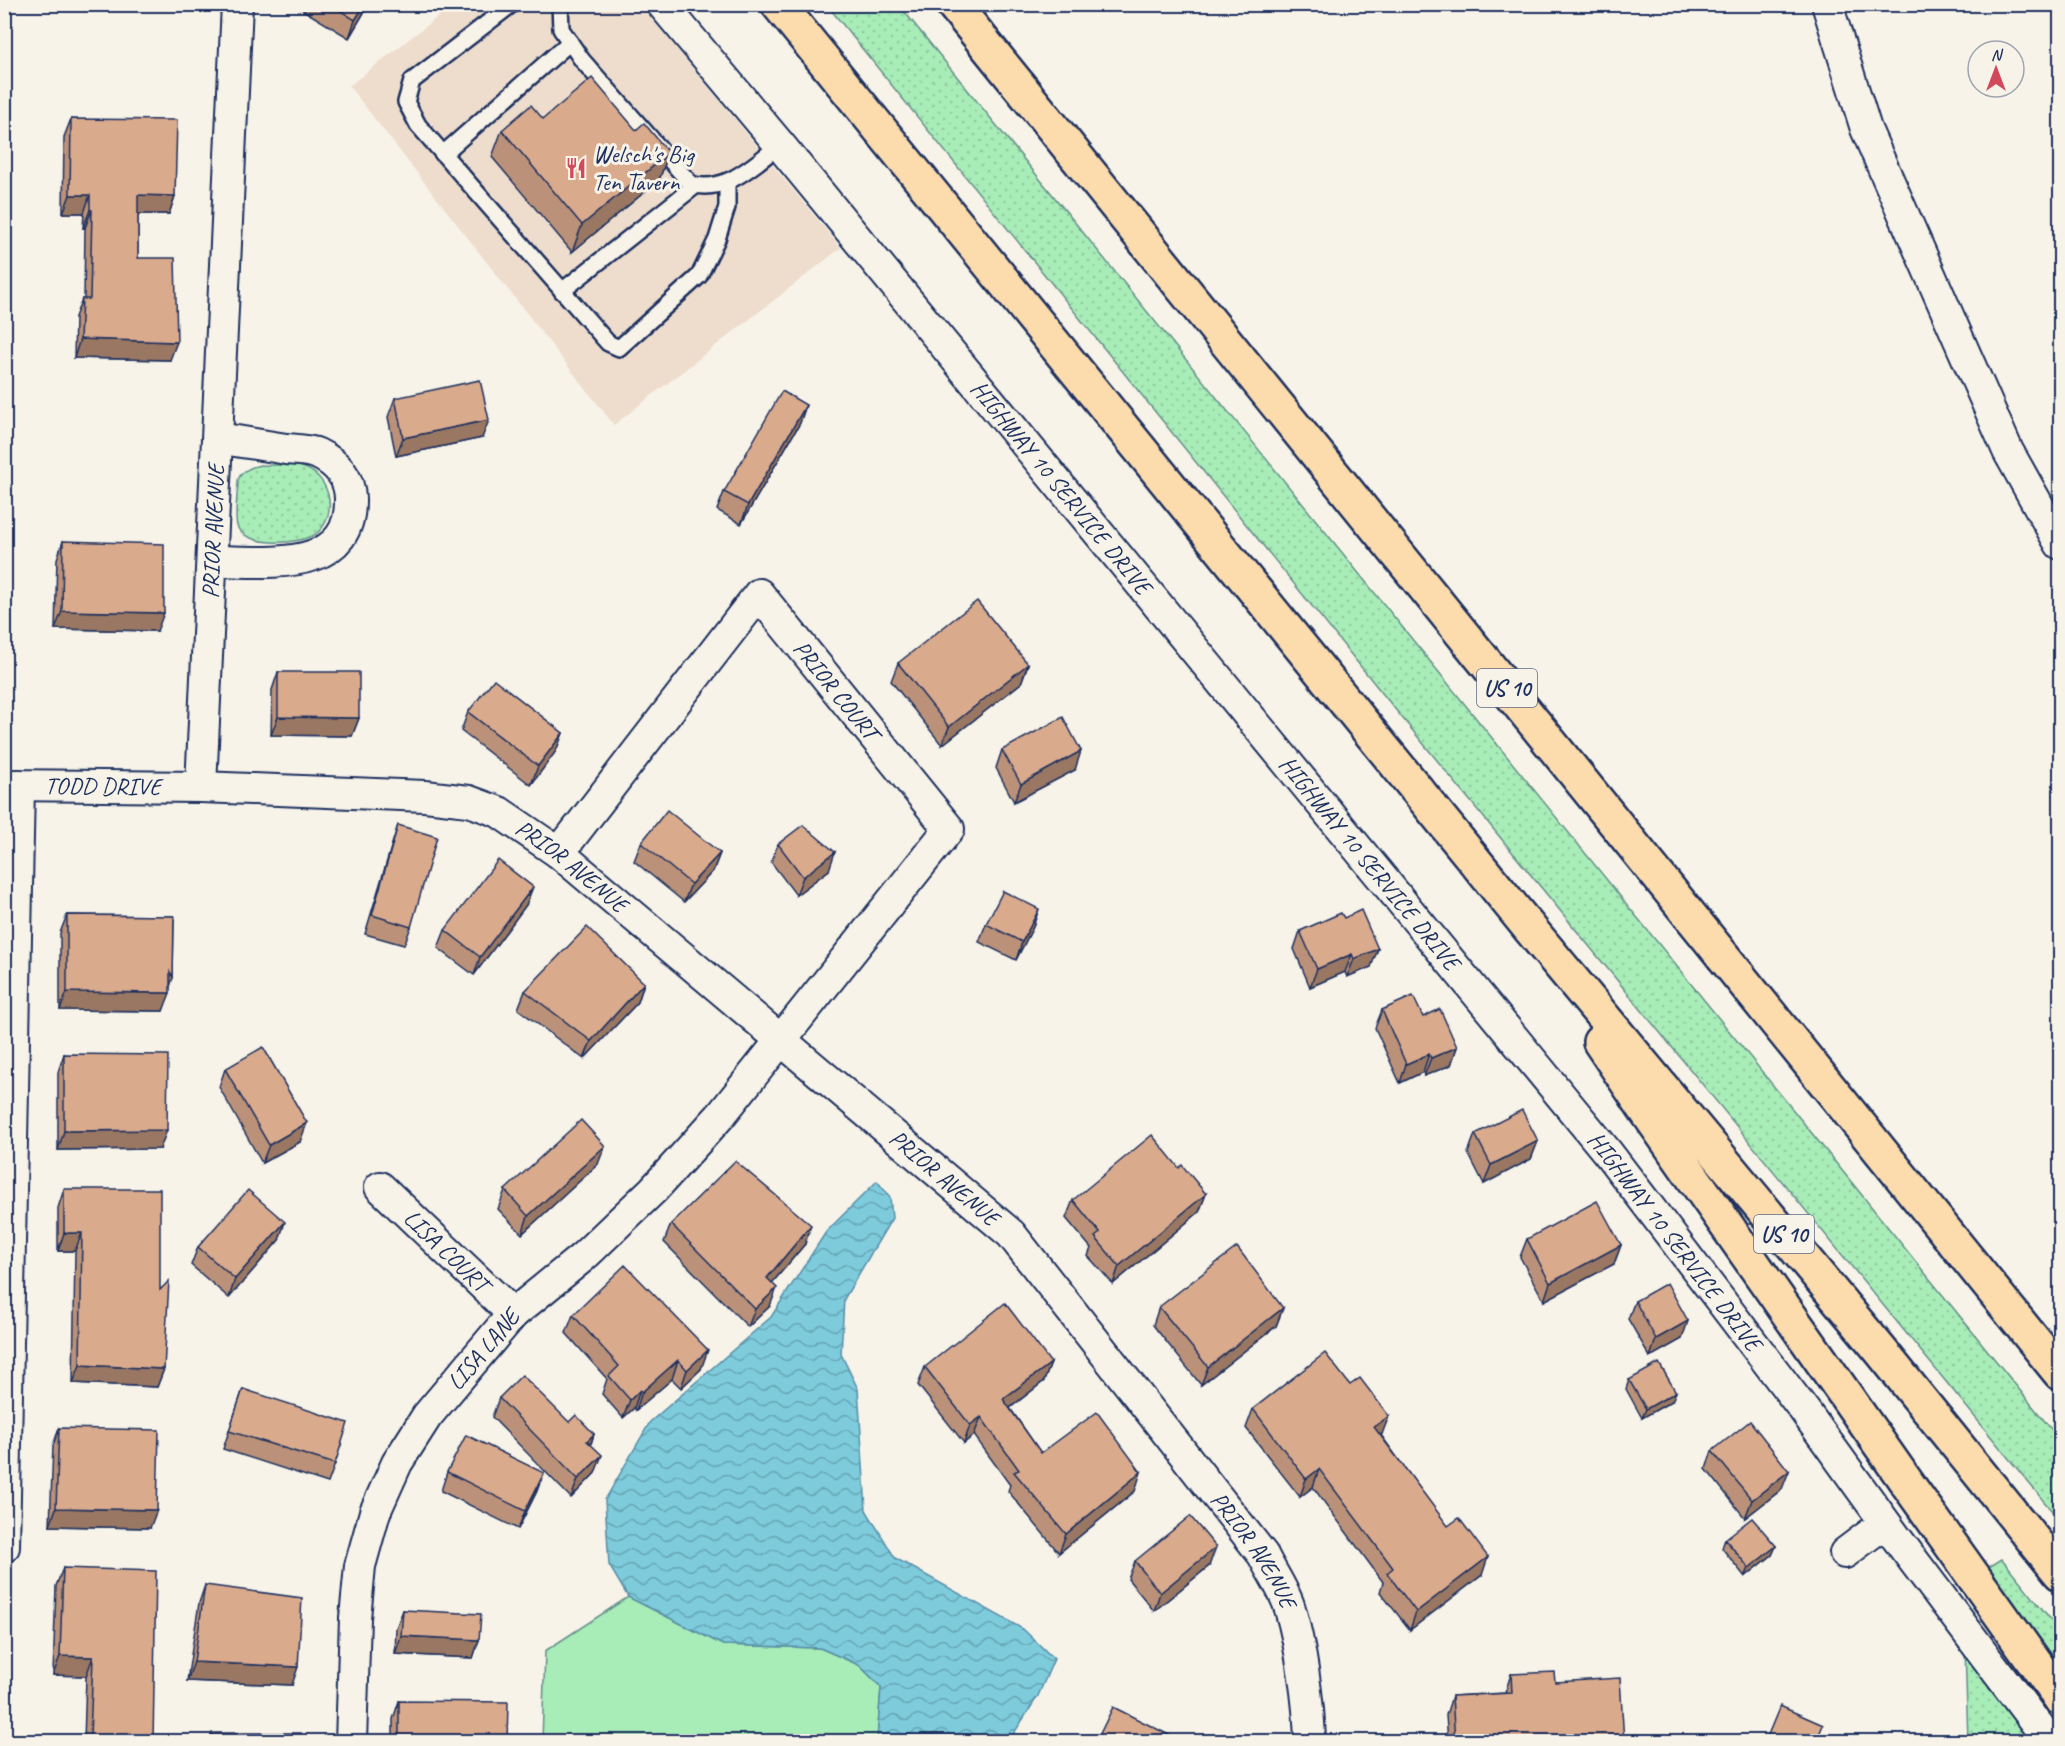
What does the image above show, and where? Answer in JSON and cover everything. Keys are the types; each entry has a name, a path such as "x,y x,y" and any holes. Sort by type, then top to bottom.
{"highway":[{"name":"US 10","path":"778,4 1505,897 1881,1351 2061,1573"},
{"name":"US 10","path":"953,4 2061,1373"},
{"path":"1505,897 1645,1109 1906,1483 2061,1698"},
{"path":"1998,1295 2061,1357"}],"street":[{"name":"PRIOR AVENUE","path":"237,4 201,787 425,796 469,801 499,812 559,853 1011,1234 1263,1555 1290,1607 1302,1674 1310,1742"},
{"name":"HIGHWAY 10 SERVICE DRIVE","path":"662,4 1608,1153 1804,1410 2050,1742"},
{"path":"1827,4 1866,129 2008,451 2061,544"},
{"path":"213,561 295,560 318,555 345,532 351,514 350,488 338,466 316,453 218,438"},
{"name":"PRIOR COURT","path":"559,853 759,594 950,829 779,1040"},
{"path":"4,1547 12,785"},
{"name":"TODD DRIVE","path":"12,785 201,787"},
{"name":"LISA LANE","path":"351,1742 355,1618 360,1566 375,1512 397,1463 426,1416 513,1314 584,1256 653,1190 721,1115 779,1040"},
{"name":"LISA COURT","path":"380,1187 513,1314"},
{"path":"1845,1552 1886,1523"}],"lane":[{"path":"512,4 412,81 406,102 418,125 608,343 619,348 699,276 717,240 727,207 727,183"},
{"path":"559,8 561,29 582,60 682,176 700,186"},
{"path":"443,154 570,42"},
{"path":"562,291 700,186 727,183 780,145"}],"shaded area":[{"path":"453,5 641,5 841,248 614,425 349,86"}],"green space":[{"path":"827,5 899,5 2060,1440 2060,1521 1395,709"},
{"path":"260,465 300,466 314,473 321,480 329,498 329,507 328,517 317,533 299,540 274,542 251,538 242,533 236,521 238,480 241,474"},
{"path":"2002,1559 2060,1631 2060,1672 1989,1567"},
{"path":"628,1597 723,1645 820,1648 859,1665 881,1687 877,1741 542,1742 545,1651"},
{"path":"1965,1648 2036,1741 1968,1741"}],"water":[{"path":"877,1181 890,1197 892,1218 844,1299 841,1354 858,1389 866,1510 895,1558 1023,1629 1054,1659 1038,1696 1009,1741 877,1741 881,1687 859,1665 820,1648 723,1645 628,1597 609,1565 605,1500 650,1422 771,1317 826,1232"}],"building":[{"path":"330,4 365,4 355,20"},
{"name":"Welsch's Big Ten Tavern","path":"592,78 636,130 644,123 669,153 582,225 502,130 531,105 543,119"},
{"path":"71,119 177,120 175,196 138,195 138,258 175,258 177,342 80,339 82,299 90,299 92,210 90,210 90,195 70,195"},
{"path":"480,380 489,420 403,438 395,398"},
{"path":"782,391 806,405 748,505 724,492"},
{"path":"63,541 164,544 164,613 62,611"},
{"path":"977,601 1028,664 949,727 898,663"},
{"path":"278,672 359,672 359,718 278,717"},
{"path":"494,679 563,733 538,766 468,712"},
{"path":"1063,717 1081,751 1021,784 1002,750"},
{"path":"667,810 720,853 691,884 641,843"},
{"path":"398,825 437,837 411,927 372,915"},
{"path":"803,825 835,852 803,877 778,844"},
{"path":"498,860 533,887 480,957 445,930"},
{"path":"1003,891 1039,909 1022,942 986,924"},
{"path":"1361,910 1378,949 1354,959 1352,954 1317,969 1300,931 1341,913 1344,918"},
{"path":"67,915 174,916 173,977 170,972 170,993 67,992"},
{"path":"587,927 644,983 591,1041 525,991"},
{"path":"1413,996 1423,1017 1440,1009 1457,1047 1431,1058 1429,1054 1406,1064 1382,1010"},
{"path":"263,1047 307,1123 269,1145 225,1069"},
{"path":"64,1054 168,1055 167,1130 64,1131"},
{"path":"1522,1110 1538,1141 1491,1165 1475,1134"},
{"path":"581,1120 605,1146 528,1216 505,1190"},
{"path":"1152,1135 1179,1168 1182,1165 1206,1194 1119,1266 1095,1237 1100,1233 1073,1200"},
{"path":"735,1161 811,1225 767,1278 777,1288 755,1309 671,1224"},
{"path":"64,1189 160,1189 160,1290 169,1281 164,1369 80,1365 82,1233 64,1233"},
{"path":"248,1190 285,1222 235,1279 198,1247"},
{"path":"1597,1201 1621,1245 1550,1283 1527,1239"},
{"path":"1237,1247 1283,1308 1208,1367 1159,1307"},
{"path":"625,1265 708,1350 687,1370 678,1360 630,1400 609,1376 619,1366 573,1315"},
{"path":"1667,1283 1688,1321 1656,1339 1635,1301"},
{"path":"1005,1303 1051,1363 1003,1399 1041,1453 1097,1412 1141,1472 1066,1534 1014,1472 1019,1470 981,1417 970,1425 925,1367"},
{"path":"1325,1353 1350,1385 1360,1378 1389,1416 1374,1427 1448,1526 1459,1518 1488,1557 1416,1612 1387,1573 1393,1568 1319,1469 1306,1479 1253,1409"},
{"path":"1659,1363 1676,1392 1646,1409 1629,1380"},
{"path":"522,1375 569,1422 576,1415 594,1434 587,1441 602,1455 578,1479 499,1398"},
{"path":"243,1389 348,1423 335,1464 229,1431"},
{"path":"1750,1421 1789,1471 1752,1500 1712,1451"},
{"path":"59,1428 159,1430 157,1510 56,1508"},
{"path":"466,1435 544,1473 525,1511 447,1472"},
{"path":"1190,1516 1216,1547 1160,1593 1135,1561"},
{"path":"1752,1518 1776,1546 1749,1568 1725,1539"},
{"path":"63,1568 156,1571 153,1742 94,1742 94,1737 90,1737 93,1657 60,1656"},
{"path":"205,1585 302,1598 298,1667 194,1662"},
{"path":"403,1610 481,1614 479,1640 401,1636"},
{"path":"1554,1672 1555,1682 1620,1678 1624,1742 1455,1742 1452,1696 1512,1693 1511,1674"},
{"path":"399,1701 508,1702 507,1742 399,1742"},
{"path":"1780,1706 1823,1725 1816,1742 1765,1742"},
{"path":"1113,1707 1183,1742 1096,1742"},
{"path":"212,1733 301,1733 301,1742 212,1742"}],"place":[{"name":"Welsch's Big Ten Tavern","path":"576,168"}]}
